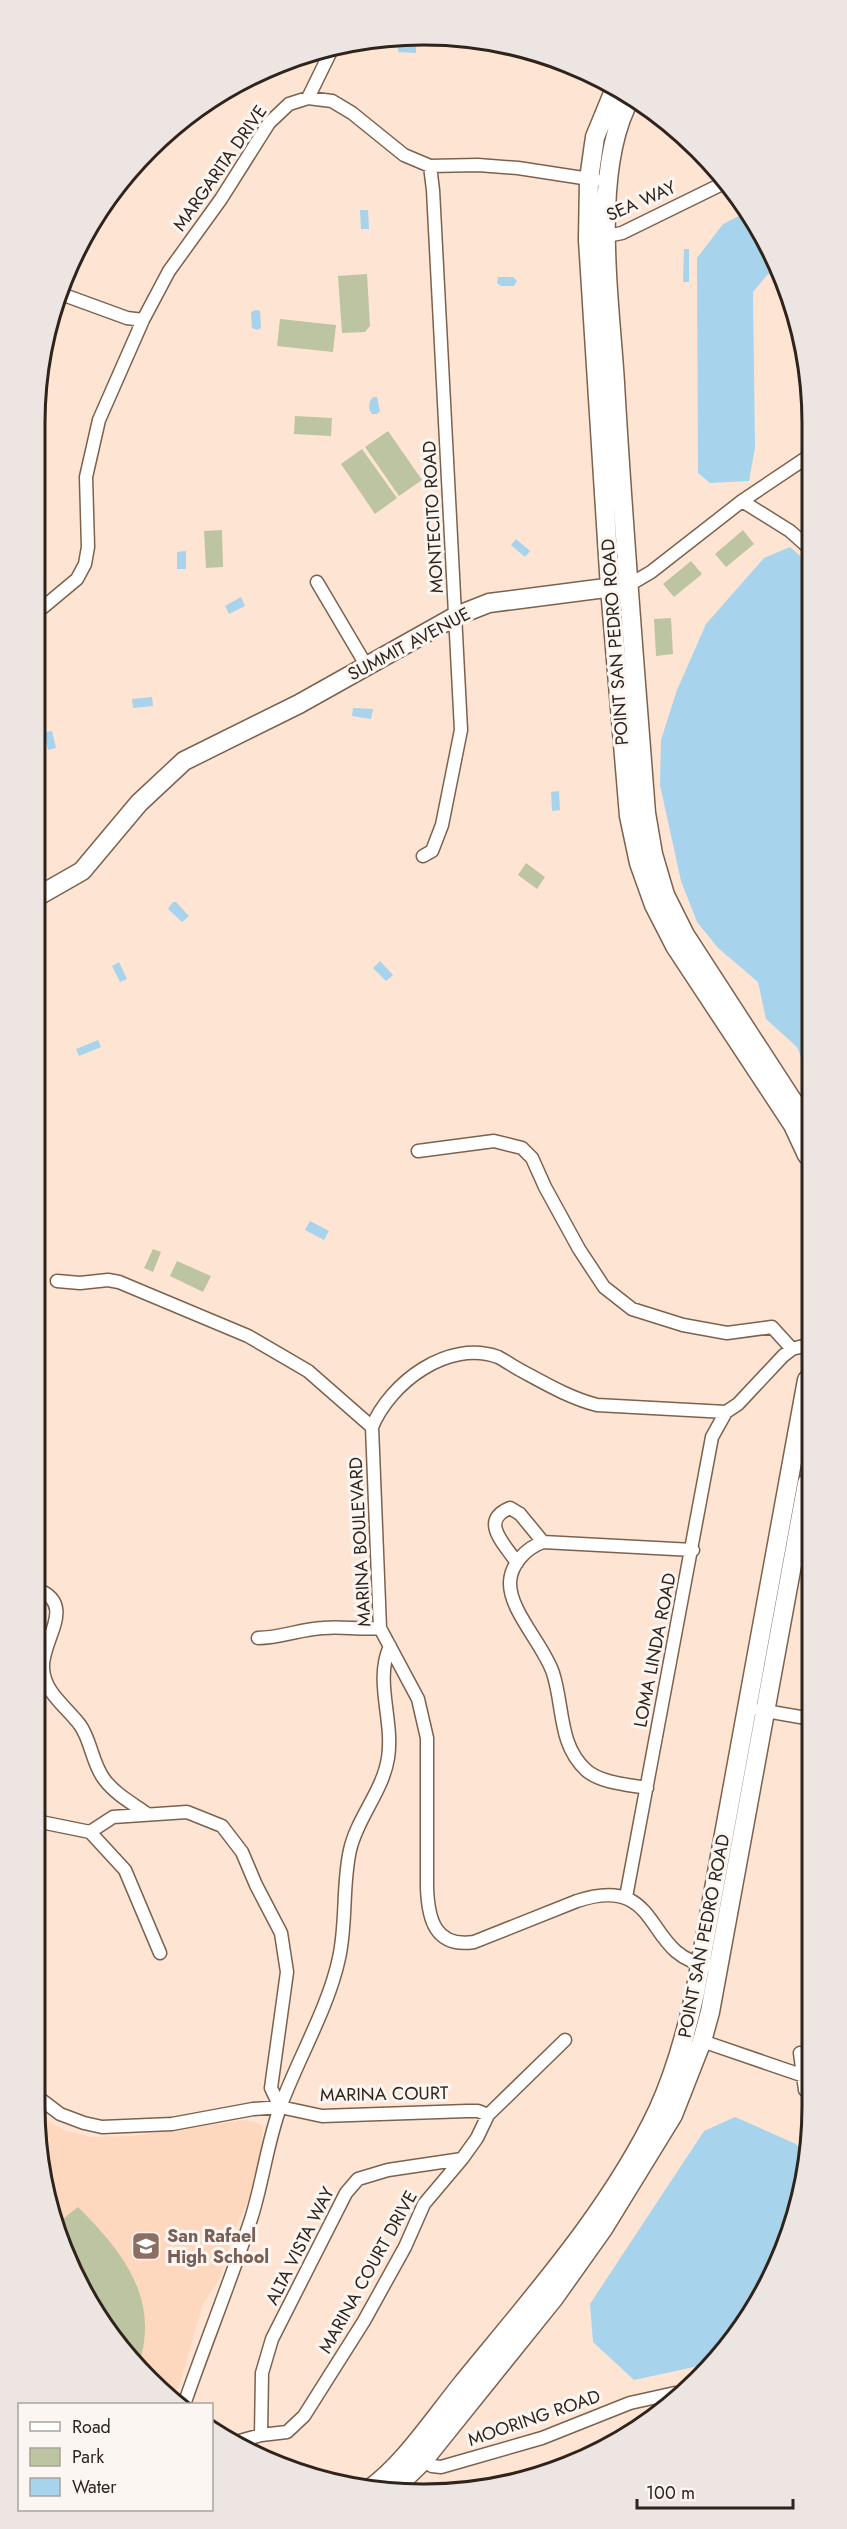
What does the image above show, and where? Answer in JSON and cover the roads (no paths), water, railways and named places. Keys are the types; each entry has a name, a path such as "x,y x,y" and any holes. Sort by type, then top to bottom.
{"main road":[{"name":"POINT SAN PEDRO ROAD","path":"612,96 595,137 589,179 588,240 610,588 629,816 639,863 654,905 675,946 793,1125 802,1144"},
{"name":"POINT SAN PEDRO ROAD","path":"626,104 612,144 607,181 606,236 621,493 646,813 653,854 665,895 685,935 802,1115"},
{"name":"SUMMIT AVENUE","path":"45,892 82,871 139,803 184,761 299,704 366,664 456,616 489,603 629,585"},
{"name":"POINT SAN PEDRO ROAD","path":"377,2481 409,2449 583,2233 634,2155 658,2110 709,1965 756,1710 802,1487"},
{"name":"POINT SAN PEDRO ROAD","path":"400,2483 423,2461 554,2298 603,2229 673,2115 702,2040 710,2012 709,1965"}],"street":[{"path":"328,58 308,98 332,100 404,154 430,166 478,165 518,168 607,181"},
{"name":"MARGARITA DRIVE","path":"45,606 77,579 86,564 88,547 86,477 99,420 143,320 169,271 221,199 269,123 289,104 308,98"},
{"name":"MONTECITO ROAD","path":"423,856 432,851 442,825 459,750 461,719 434,189 430,166"},
{"name":"SEA WAY","path":"606,236 622,233 718,186"},
{"path":"67,296 127,318 143,320"},
{"name":"SUMMIT AVENUE","path":"629,585 651,572 742,501 802,461"},
{"path":"742,501 790,531 802,542"},
{"path":"317,582 366,664"},
{"path":"418,1150 495,1141 522,1148 532,1158 579,1249 604,1287 632,1309 683,1325 727,1333 772,1327 792,1349"},
{"path":"57,1281 80,1283 118,1281 248,1336 308,1371 372,1427 381,1409 394,1393 423,1368 455,1356 467,1354 495,1357 580,1401 597,1405 726,1412 738,1404 783,1356 792,1349 802,1346"},
{"name":"LOMA LINDA ROAD","path":"626,1897 693,1550 712,1437 726,1412"},
{"name":"MARINA BOULEVARD","path":"372,1427 380,1628 418,1699 427,1738 428,1907 432,1923 439,1934 461,1944 474,1942 594,1895 612,1894 626,1897"},
{"path":"517,1563 494,1528 494,1521 499,1513 510,1508 520,1514 543,1542"},
{"path":"647,1788 607,1780 588,1773 574,1757 565,1738 553,1671 513,1601 510,1584 512,1572 533,1545 543,1542 693,1550"},
{"path":"45,1593 55,1602 57,1621 45,1652"},
{"path":"258,1638 271,1638 322,1628 358,1630 380,1628"},
{"path":"186,2400 251,2218 280,2107 339,1961 345,1930 346,1872 350,1847 388,1759 389,1721 383,1677 384,1659 390,1646"},
{"path":"45,1682 81,1726 94,1762 104,1779 117,1793 146,1814"},
{"path":"756,1710 802,1718"},
{"path":"90,1832 113,1817 187,1812 222,1826 242,1852 281,1933 287,1972 272,2088 280,2107"},
{"path":"45,1823 90,1832 125,1870 160,1953"},
{"path":"626,1897 649,1916 677,1954 709,1965"},
{"name":"MARINA COURT DRIVE","path":"246,2439 286,2432 304,2416 369,2312 405,2247 424,2204 462,2159 477,2138 488,2115 565,2040"},
{"path":"702,2040 802,2075"},
{"path":"800,2053 802,2064"},
{"name":"MARINA COURT","path":"45,2103 60,2114 102,2127 172,2124 253,2109 280,2107 322,2116 467,2111 478,2111 488,2115"},
{"name":"ALTA VISTA WAY","path":"261,2435 262,2373 272,2339 346,2193 358,2179 388,2170 462,2159"},
{"name":"MOORING ROAD","path":"423,2461 432,2466 447,2466 542,2438 630,2403 667,2395"},
{"path":"409,2449 423,2461"}],"water":[{"path":"416,45 416,53 398,52 398,46"},
{"path":"360,210 368,210 369,229 361,229"},
{"path":"740,216 771,275 768,274 753,292 755,448 749,481 710,483 698,473 697,258 723,224"},
{"path":"684,249 689,249 689,282 683,282"},
{"path":"498,277 513,277 517,281 514,286 501,286 497,283"},
{"path":"260,311 261,328 257,330 252,328 251,312"},
{"path":"373,397 377,397 380,411 377,414 372,414 369,408"},
{"path":"516,539 530,551 525,557 511,545"},
{"path":"790,547 802,558 802,1059 797,1047 766,1019 758,982 718,948 697,922 681,881 660,785 661,740 677,690 706,624 764,558"},
{"path":"186,551 186,569 177,569 177,552"},
{"path":"241,597 245,606 229,614 225,606"},
{"path":"152,697 153,706 133,708 132,699"},
{"path":"353,708 373,709 371,719 352,716"},
{"path":"52,731 56,748 48,750 45,732"},
{"path":"559,791 560,810 552,811 551,792"},
{"path":"173,902 176,902 189,916 182,922 168,909"},
{"path":"380,961 393,975 386,981 373,968"},
{"path":"119,962 127,979 120,982 112,966"},
{"path":"98,1040 101,1047 79,1056 76,1049"},
{"path":"310,1221 329,1231 324,1240 305,1230"},
{"path":"735,2117 796,2144 800,2149 799,2155 789,2203 763,2273 738,2316 708,2355 697,2366 634,2380 593,2342 590,2304 704,2131"}],"place":[{"name":"San Rafael High School","path":"146,2246"}]}
